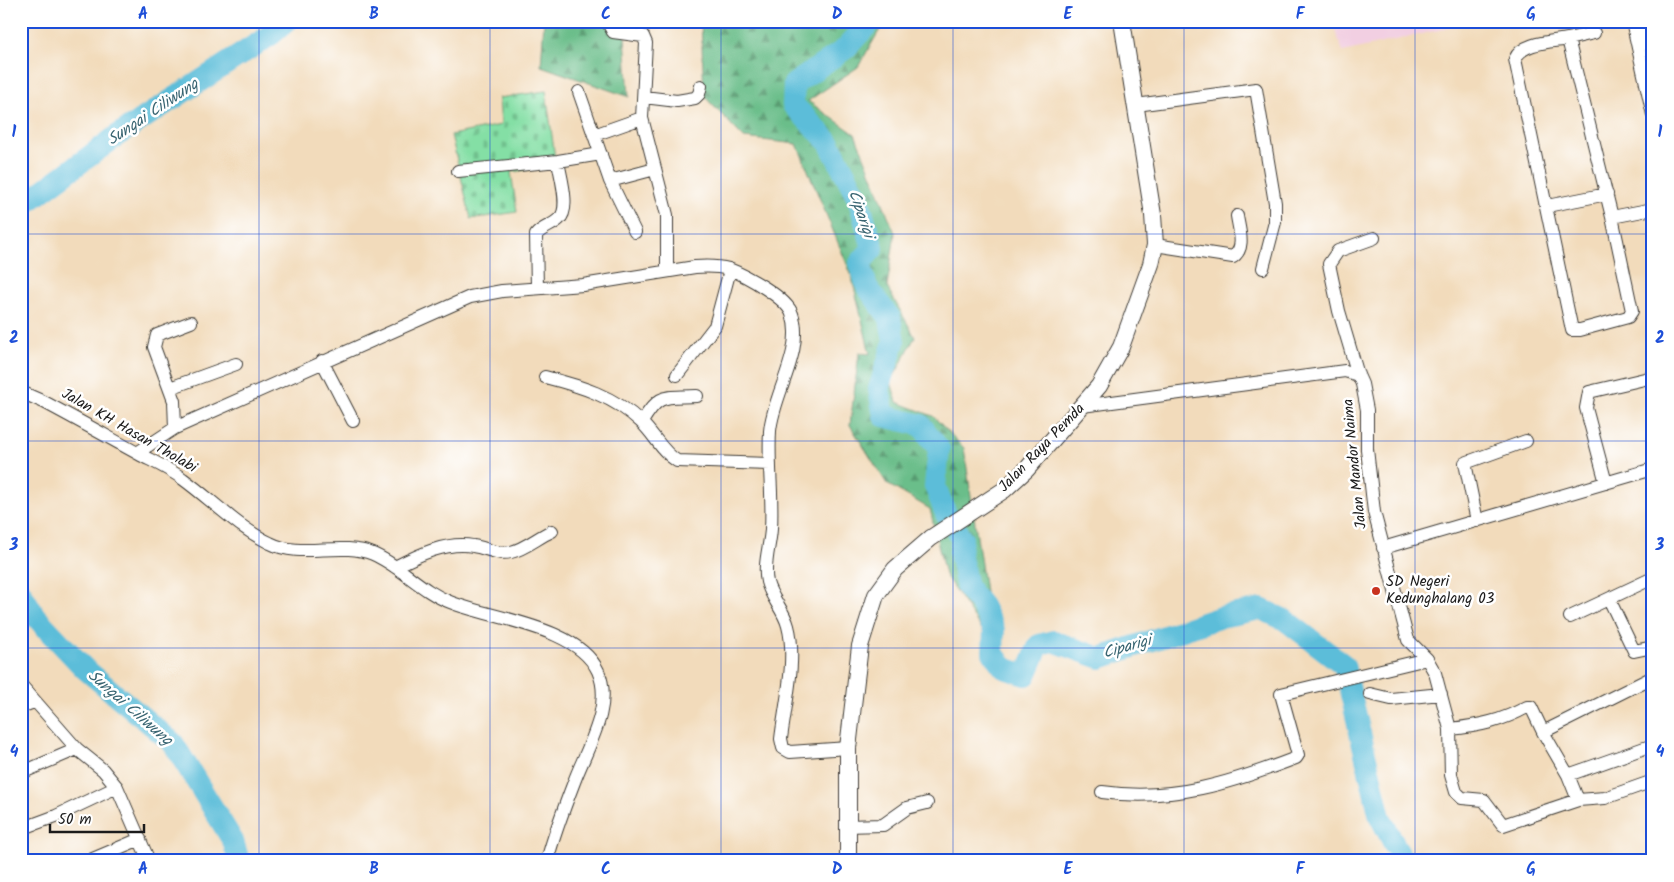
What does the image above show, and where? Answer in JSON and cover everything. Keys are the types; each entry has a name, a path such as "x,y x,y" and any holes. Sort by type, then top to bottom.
{"main road":[{"name":"Jalan Raya Pemda","path":"848,861 846,826 848,748 860,646 876,595 895,569 930,538 979,508 1004,490 1027,469 1100,386 1121,346 1151,264 1155,245 1152,205 1122,21"}],"street":[{"path":"607,21 613,32 643,36 647,52 642,118 667,215 667,270"},
{"path":"1632,21 1648,71 1653,115"},
{"path":"1644,21 1653,59"},
{"path":"1568,39 1607,194 1632,311 1628,317 1580,330 1572,330 1515,59 1517,53 1527,47 1594,33"},
{"path":"644,98 686,101 699,94 701,86"},
{"path":"1136,105 1256,89 1275,204 1275,222 1262,268"},
{"path":"579,92 610,181 635,232"},
{"path":"594,135 642,118"},
{"path":"458,171 558,161 601,154"},
{"path":"537,288 536,235 540,230 560,219 564,210 564,190 558,161"},
{"path":"610,181 655,169"},
{"path":"1547,206 1607,194"},
{"path":"1612,218 1653,209"},
{"path":"1155,245 1233,257 1238,254 1242,245 1237,216"},
{"name":"Jalan Mandor Naima","path":"1374,238 1338,251 1329,264 1339,311 1362,384 1367,410 1367,449 1374,512 1382,548 1408,640 1427,659"},
{"path":"137,453 175,428 322,361 470,297 537,288 583,285 667,270 712,266 730,270 761,286 789,306 796,331 793,351 771,416 771,522 766,559 767,582 788,628 790,665 781,739 783,748 790,752 848,748"},
{"path":"677,375 715,326 730,270"},
{"path":"175,428 174,401 154,347 154,340 157,335 191,322"},
{"path":"322,361 354,421"},
{"path":"170,388 236,364"},
{"path":"1082,406 1345,371 1358,375"},
{"path":"544,377 578,385 616,402 642,422 668,456 678,461 770,464"},
{"path":"1606,483 1586,408 1589,392 1653,378"},
{"name":"Jalan KH Hasan Tholabi","path":"21,392 182,478 248,532 273,545 298,549 352,548 373,554 439,598 469,610 510,619 578,647 590,658 598,671 602,682 602,694 597,727 574,780 547,861"},
{"path":"642,422 656,402 664,398 697,396"},
{"path":"1477,521 1465,463 1526,441"},
{"path":"1382,548 1653,469"},
{"path":"395,567 419,555 455,545 472,545 498,554 510,552 552,531"},
{"path":"1570,617 1653,578"},
{"path":"1609,599 1634,651 1653,647"},
{"path":"1102,792 1128,795 1190,792 1246,777 1296,758 1298,755 1280,696 1284,692 1427,659 1435,673 1450,729 1450,775 1456,792 1462,798 1484,800 1503,824 1578,800 1604,798 1653,781"},
{"path":"1542,732 1653,677"},
{"path":"21,685 77,750 103,770 117,787 149,861"},
{"path":"1370,694 1391,699 1441,694"},
{"path":"21,707 34,702"},
{"path":"1450,729 1480,726 1505,719 1527,707 1531,708 1542,732 1568,776 1578,800"},
{"path":"1568,776 1653,745"},
{"path":"21,773 77,750"},
{"path":"21,829 56,816 117,787"},
{"path":"846,826 883,825 907,808 927,803"},
{"path":"88,861 140,839"}],"shaded area":[{"path":"1332,21 1470,21 1470,23 1343,52"}],"green space":[{"path":"544,21 624,21 629,97 541,66"},
{"path":"701,21 885,21 858,67 808,101 855,134 895,233 887,287 915,337 891,382 897,402 933,416 964,448 993,646 945,575 930,509 887,484 850,425 859,353 870,354 851,274 797,144 744,138 704,96"},
{"path":"546,91 556,166 511,172 517,212 471,219 451,135 501,125 499,98"}],"waterway":[{"name":"Sungai Ciliwung","path":"21,207 118,135 272,34 287,21"},
{"name":"Ciparigi","path":"871,21 845,49 794,84 793,105 828,141 858,198 873,248 860,263 867,287 890,318 894,342 879,389 884,416 921,425 939,449 935,486 946,514 962,539 960,552 967,587 982,606 994,630 993,653 1004,668 1026,675 1039,645 1053,641 1100,658 1221,617 1261,609 1285,620 1344,665 1380,817 1403,861"},
{"name":"Sungai Ciliwung","path":"21,592 35,616 84,668 173,743 233,841 239,861"}],"place":[{"name":"SD Negeri Kedunghalang 03","path":"1376,591"}]}
